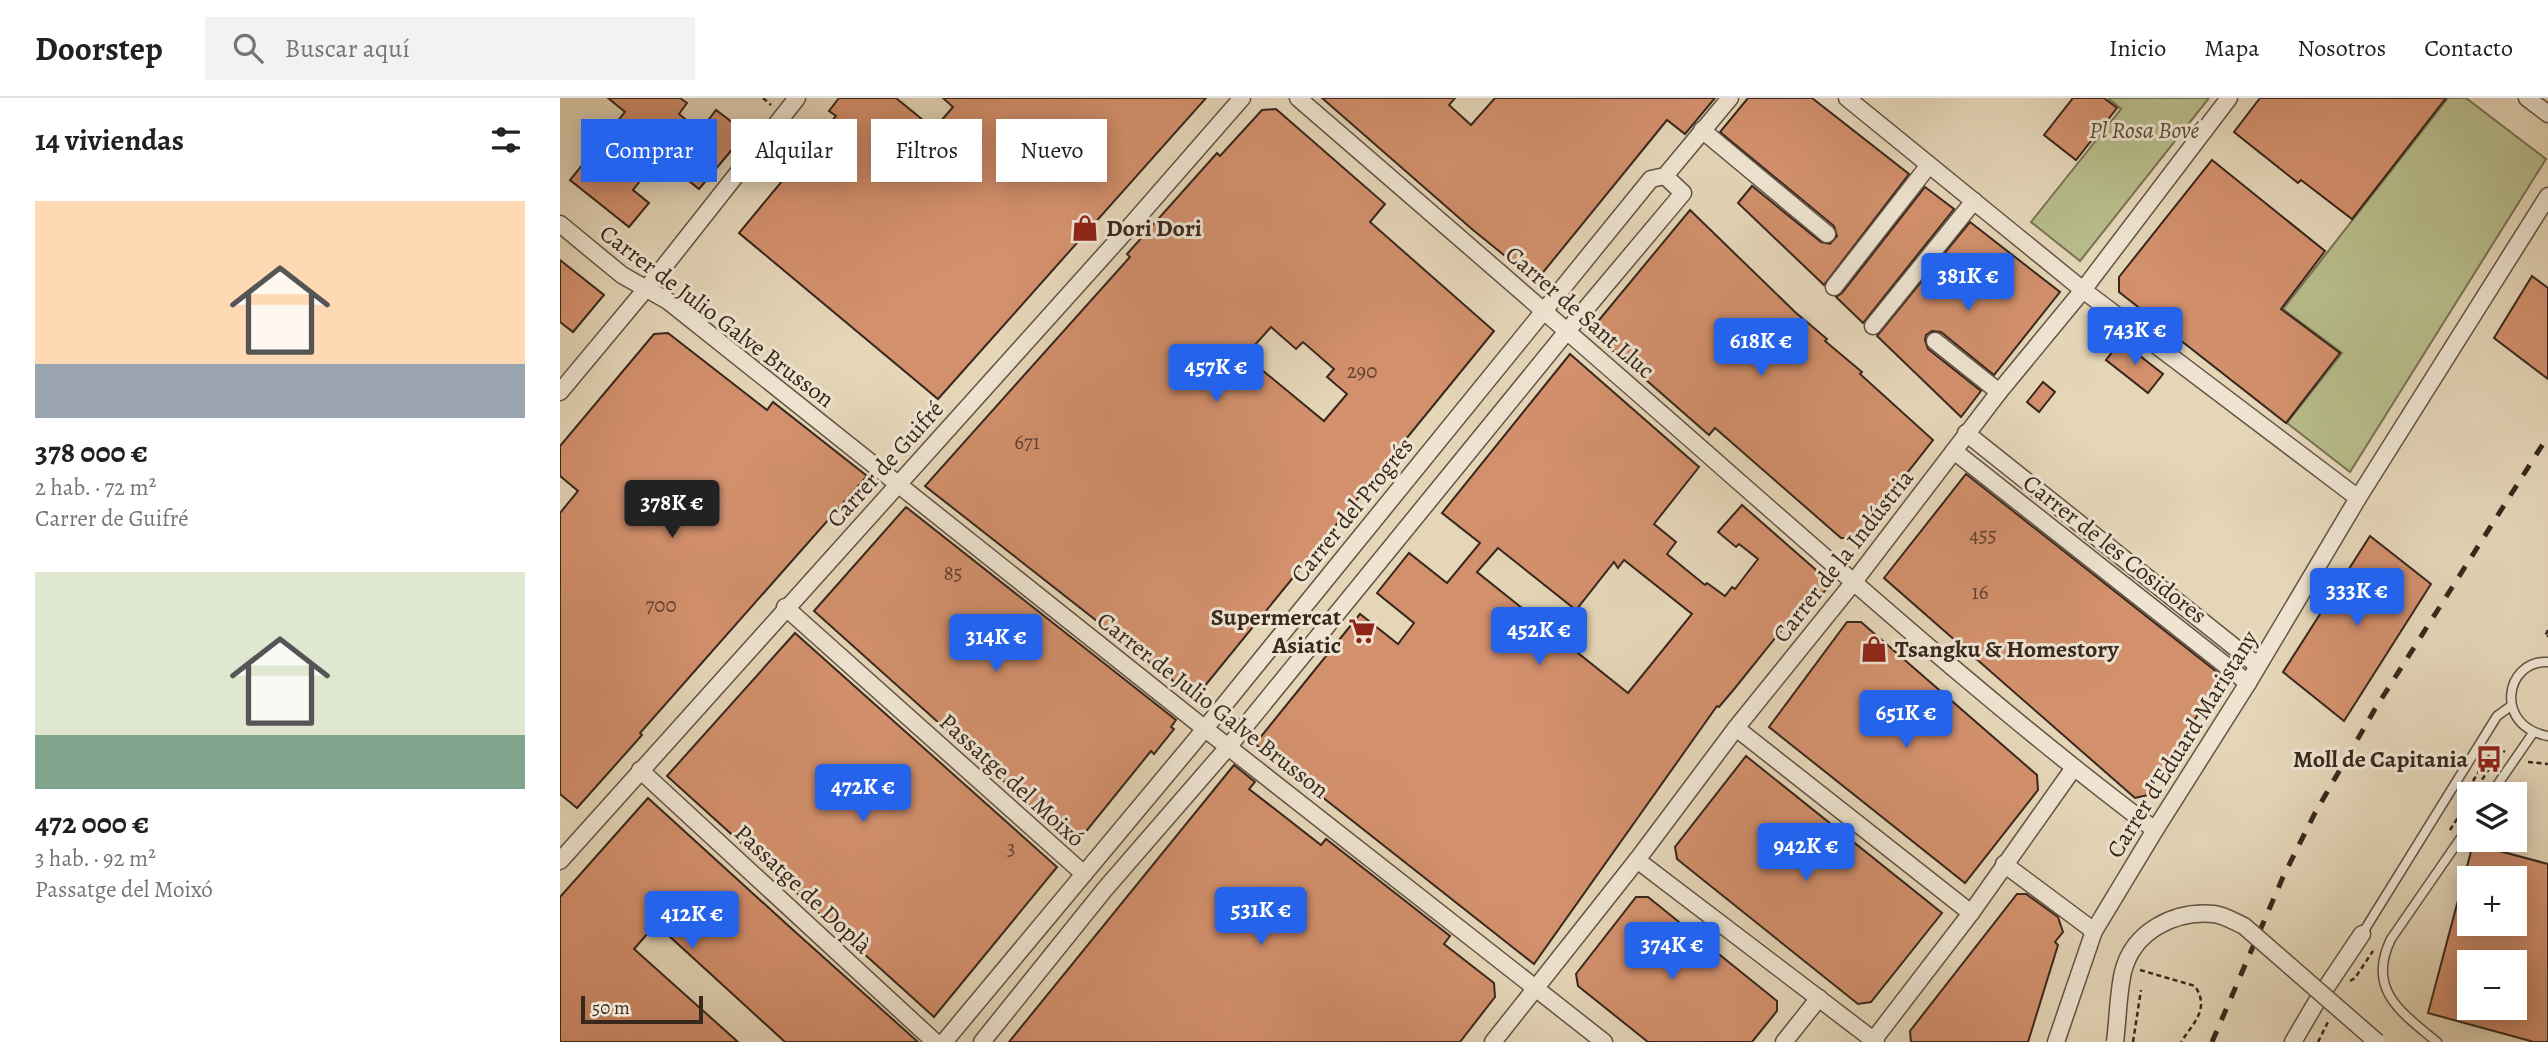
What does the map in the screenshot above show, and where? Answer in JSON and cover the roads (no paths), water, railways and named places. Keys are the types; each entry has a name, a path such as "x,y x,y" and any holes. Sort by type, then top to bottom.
{"street":[{"path":"560,392 797,98"},
{"name":"Carrer de Guifré","path":"560,861 1242,98"},
{"name":"Carrer de Sant Lluc","path":"1298,98 1567,330 1853,583 2073,769 2155,830"},
{"name":"Carrer del Progrés","path":"944,1042 1204,728 1651,179 1665,176 1730,98"},
{"path":"1847,98 2083,290 2358,498"},
{"name":"Carrer de la Indústria","path":"1493,1042 1637,860 1736,728 1853,583 1966,433 2083,290 2229,98"},
{"path":"2527,98 2548,114"},
{"path":"1702,130 1828,234"},
{"path":"1834,287 1929,165"},
{"path":"982,1042 1105,889 1229,746 1567,330 1683,193 1665,176"},
{"name":"Carrer d'Eduard Maristany","path":"2056,1042 2095,931 2358,498 2548,196"},
{"path":"1873,327 1974,201"},
{"name":"Carrer de Julio Galve Brusson","path":"560,225 622,275 668,302 1604,1042"},
{"path":"1935,341 1999,392"},
{"name":"Carrer de les Cosidores","path":"1966,433 2257,665"},
{"name":"Carrer de les Cosidores","path":"1954,451 2248,683"},
{"name":"Passatge del Moixó","path":"785,607 1084,874"},
{"path":"1736,728 1971,913"},
{"path":"1637,860 1874,1041 1971,913 2073,769"},
{"name":"Passatge de Doplà","path":"640,770 935,1042"},
{"path":"2004,864 2095,931"},
{"path":"2115,1042 2123,970 2138,942 2161,922 2186,914 2217,914 2244,926 2377,1042"},
{"path":"2293,1042 2362,934"},
{"path":"1784,1042 1819,998"}],"lane":[{"path":"2548,662 2540,661 2523,670 2512,687 2511,706 2519,722 2533,733 2548,736"},
{"path":"2362,934 2497,716 2511,706"},
{"path":"2499,782 2533,733"},
{"path":"2438,1042 2404,1014 2389,997 2383,980 2383,960 2391,939 2457,843"}],"railway":[{"path":"2212,1042 2283,877 2315,813 2375,709 2548,436"}],"place":[{"name":"Dori Dori","path":"1085,228"},
{"name":"Supermercat Asiatic","path":"1362,631"},
{"name":"Tsangku & Homestory","path":"1874,649"},
{"name":"Moll de Capitania","path":"2489,759"}],"park label":[{"name":"Pl Rosa Bové","path":"2144,130"}]}
